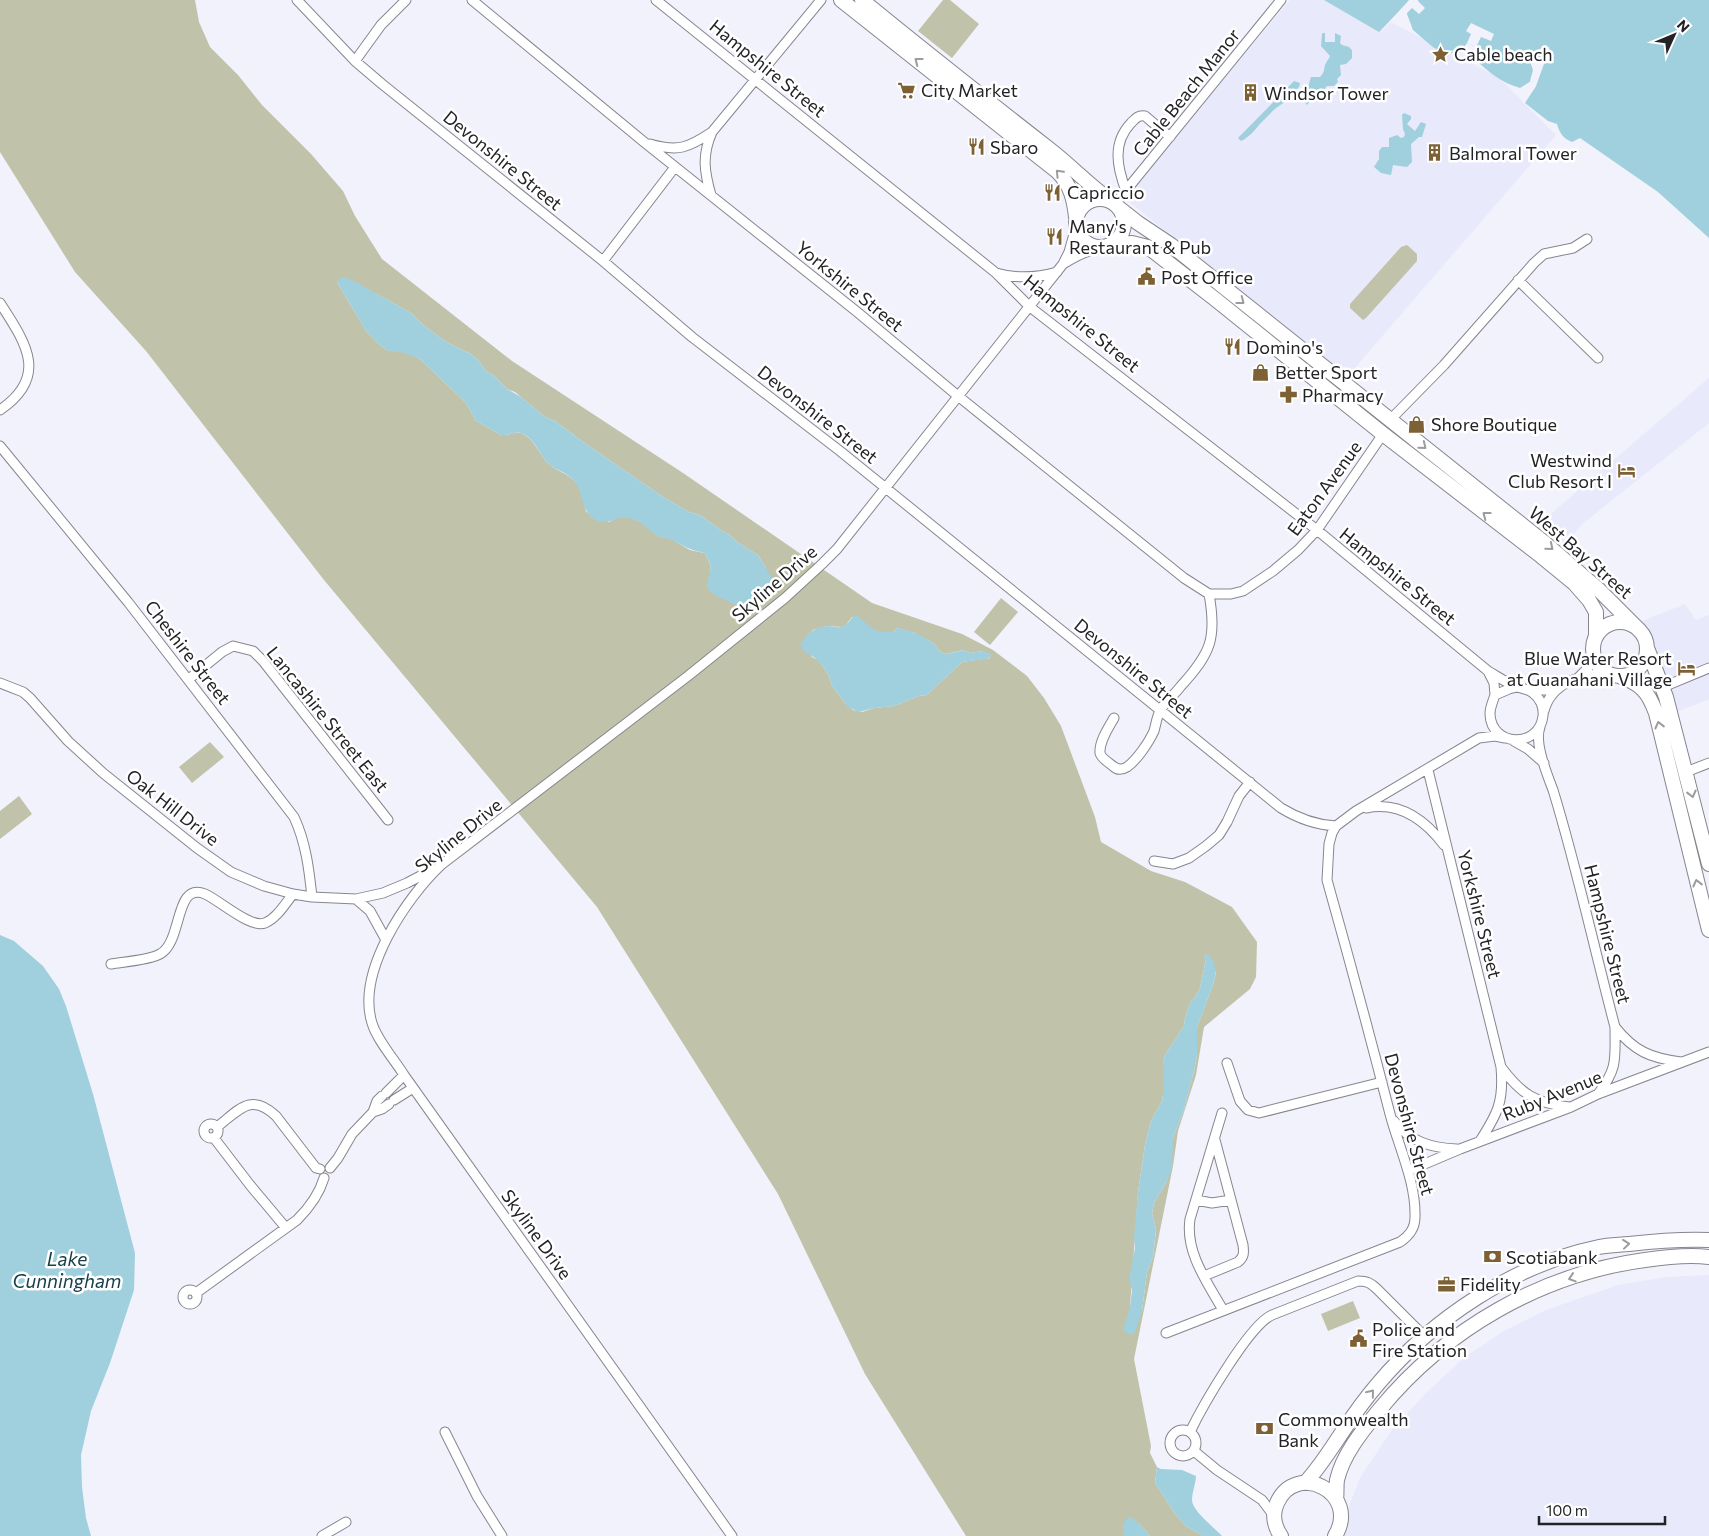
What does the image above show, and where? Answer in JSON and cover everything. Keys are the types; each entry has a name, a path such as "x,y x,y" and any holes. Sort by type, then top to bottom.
{"main road":[{"path":"841,0 1058,172 1071,190 1076,222 1079,235 1085,242 1093,246 1106,246 1119,238 1124,228 1124,218 1115,204 1102,199 1088,202 1080,208 1076,222"},
{"name":"West Bay Street","path":"862,0 1059,157 1092,187 1138,223 1171,245 1546,544 1598,589 1640,631"},
{"name":"West Bay Street","path":"1106,246 1132,242 1148,247 1574,583 1589,600 1596,612 1596,635"},
{"path":"1709,864 1663,687 1644,636 1640,631 1627,623 1617,622 1607,625 1596,635 1592,649 1594,657 1600,668 1635,682 1643,689 1647,693 1656,713 1709,930"},
{"path":"1614,675 1625,676 1637,670 1645,660 1647,648"},
{"path":"1305,1483 1322,1465 1356,1412 1376,1386 1407,1352 1424,1336 1470,1303 1501,1284 1556,1259 1600,1247 1648,1241 1709,1240"},
{"path":"1336,1499 1337,1481 1340,1471 1349,1452 1364,1429 1414,1372 1441,1348 1471,1326 1495,1311 1543,1288 1599,1269 1654,1259 1685,1256 1709,1257"},
{"path":"1281,1536 1276,1527 1274,1516 1276,1506 1284,1493 1291,1487 1305,1483 1321,1486 1330,1491 1336,1499 1341,1517 1340,1526 1335,1536"}],"street":[{"name":"Devonshire Street","path":"297,0 355,61 382,84 603,261 692,337 885,488 1281,808 1309,822 1336,826 1329,844 1327,880 1391,1117 1408,1171 1415,1218 1412,1230 1405,1238 1374,1252 1166,1333"},
{"path":"355,61 381,25 406,0"},
{"name":"Yorkshire Street","path":"472,0 958,396 1184,578 1209,594"},
{"name":"Hampshire Street","path":"656,0 996,273 1030,307 1316,530 1488,671 1521,688"},
{"path":"644,142 661,147 681,148 698,142 712,132 821,0"},
{"name":"Cable Beach Manor","path":"1115,204 1281,0"},
{"path":"1126,191 1118,164 1117,150 1120,138 1128,126 1137,117 1145,116 1170,137"},
{"path":"711,195 706,180 704,158 712,132"},
{"path":"603,261 675,167"},
{"name":"Skyline Drive","path":"732,1536 413,1088 376,1032 372,1022 369,1002 371,980 386,940 412,896 441,865 688,676 785,598 836,549 1060,268 1071,246 1076,222"},
{"path":"1390,420 1444,365 1534,263 1544,254 1573,248 1587,239"},
{"name":"Skyline Drive","path":"1060,268 1082,253 1106,246"},
{"path":"996,273 1024,278 1039,276 1060,268"},
{"path":"1518,280 1598,358"},
{"path":"0,303 24,341 29,365 28,377 23,388 13,401 0,410"},
{"name":"Eaton Avenue","path":"1209,594 1231,594 1243,591 1286,560 1316,530 1383,434"},
{"name":"Cheshire Street","path":"0,446 128,602 294,817 307,853 312,897"},
{"path":"1114,718 1102,741 1100,752 1112,766 1116,769 1121,769 1131,763 1149,741 1160,710 1198,667 1210,645 1213,631 1213,615 1209,594"},
{"name":"Lancashire Street East","path":"188,680 222,652 233,646 253,651 263,661 388,820"},
{"path":"1579,677 1588,668 1594,657"},
{"path":"1663,687 1709,668"},
{"path":"1336,826 1356,811 1428,770 1472,742 1485,730 1496,695 1494,683 1488,671"},
{"path":"1472,742 1495,736 1510,739 1528,738 1535,734 1542,723 1549,697 1560,687 1579,677 1594,674 1614,675"},
{"name":"Oak Hill Drive","path":"0,683 23,692 68,741 103,773 197,848 231,872 264,886 312,897 356,898 383,893 441,865"},
{"path":"1496,695 1508,689 1543,690 1560,687"},
{"path":"1521,688 1533,693 1539,699 1544,711"},
{"path":"1490,715 1494,728 1528,749 1544,763"},
{"name":"Hampshire Street","path":"1542,723 1539,732 1544,763 1562,822 1615,1027 1615,1061 1613,1072 1598,1094"},
{"path":"1686,772 1709,763"},
{"name":"Yorkshire Street","path":"1428,770 1501,1067 1502,1084 1497,1113 1480,1141"},
{"path":"1154,860 1173,864 1189,858 1206,846 1219,835 1239,796 1250,782"},
{"path":"1356,811 1378,806 1394,808 1410,814 1435,833 1447,849"},
{"path":"111,964 154,956 164,951 172,939 185,900 191,893 200,891 251,922 260,924 265,923 276,915 293,894"},
{"path":"356,898 370,912 386,940"},
{"name":"Hampshire Street","path":"1615,1027 1626,1040 1645,1053 1661,1059 1682,1062"},
{"name":"Ruby Avenue","path":"1408,1171 1480,1141 1571,1107 1598,1094 1709,1052"},
{"path":"1227,1063 1240,1101 1248,1110 1259,1113 1382,1082"},
{"name":"Yorkshire Street","path":"1501,1067 1513,1083 1532,1097 1549,1104 1571,1107"},
{"path":"388,1098 404,1075"},
{"path":"196,1293 286,1228 308,1208 318,1195 325,1172 338,1158 352,1134 374,1112 378,1101 413,1088"},
{"path":"217,1126 245,1105 253,1103 261,1105 268,1108 276,1116 316,1168 325,1172"},
{"path":"1222,1113 1188,1231 1192,1252 1223,1310"},
{"path":"1391,1117 1402,1131 1418,1141 1443,1148 1460,1149"},
{"path":"217,1126 210,1124 204,1128 205,1136 214,1138 286,1228"},
{"path":"214,1138 218,1134 217,1126"},
{"path":"1204,1276 1238,1262 1242,1258 1243,1245 1215,1138"},
{"path":"1196,1200 1212,1203 1231,1200"},
{"path":"1190,1432 1200,1410 1244,1345 1260,1323 1272,1315 1365,1281 1378,1289 1424,1336"},
{"path":"1182,1430 1190,1432 1196,1441 1194,1451 1187,1456 1174,1453 1171,1447 1171,1440 1175,1433 1182,1430"},
{"path":"445,1432 477,1496 502,1536"},
{"path":"1194,1451 1224,1475 1257,1496 1267,1505 1274,1516"},
{"path":"1257,1496 1284,1493"},
{"path":"322,1536 346,1522"}],"shaded area":[{"path":"1290,0 1342,0 1365,9 1498,77 1556,135 1347,377 1123,197"},
{"name":"Westwind Club Resort I","path":"1709,378 1709,423 1581,525 1564,547 1538,527 1560,506"},
{"name":"Blue Water Resort at Guanahani Village","path":"1685,604 1696,620 1709,615 1709,699 1677,712 1652,638 1640,622"},
{"path":"1709,1275 1709,1536 1337,1536 1360,1478 1392,1430 1426,1393 1465,1357 1504,1331 1546,1310 1618,1285 1666,1277"}],"green space":[{"path":"0,0 195,0 199,22 210,47 238,75 262,105 311,154 343,191 355,216 382,259 512,361 683,473 872,603 962,634 993,650 1027,676 1044,698 1061,726 1095,817 1101,842 1151,871 1185,882 1232,907 1257,942 1256,977 1250,989 1204,1027 1196,1075 1178,1131 1173,1166 1134,1359 1151,1446 1150,1453 1157,1467 1155,1483 1175,1514 1187,1527 1204,1536 1150,1536 1139,1523 1123,1524 1123,1536 966,1536 865,1374 778,1194 597,907 324,580 146,351 75,272 0,152","holes":["337,282 377,294 411,313 423,325 445,341 471,354 487,372 545,417 555,421 663,497 689,512 700,515 730,535 737,542 758,555 766,568 708,583 711,567 704,553 690,550 671,539 658,536 641,522 631,518 620,516 609,522 586,512 576,483 548,463 534,443 527,437 517,433 501,435 476,421 466,403 420,359 404,352 386,350 378,343 366,331","852,617 877,631 893,632 897,628 915,633 933,643 942,653 946,654 963,650 970,653 982,651 990,658 962,662 927,695 919,696 894,706 874,708 862,712 853,710 845,703 832,686 829,676 822,665 812,657 803,641 813,630 827,626 845,626","1204,955 1216,972 1197,1027 1197,1055 1194,1071 1184,1109 1173,1138 1167,1181 1154,1203 1152,1213 1156,1229 1155,1240 1153,1257 1147,1272 1142,1311 1130,1307 1138,1192 1145,1145 1151,1121 1162,1101 1163,1062 1165,1055 1184,1026 1191,1001 1195,998 1200,988 1206,959"]},
{"path":"943,0 950,0 979,24 952,58 918,31"},
{"path":"1407,245 1417,254 1417,261 1363,320 1350,308 1350,304 1401,247"},
{"path":"1001,598 1018,612 990,645 974,632"},
{"path":"210,742 224,757 192,783 179,767"},
{"path":"19,796 32,814 0,839 0,811"},
{"path":"1353,1301 1360,1318 1328,1331 1321,1314"}],"water":[{"path":"1324,0 1709,0 1709,238 1658,192 1580,138 1572,142 1566,139 1557,124 1548,121 1525,103 1536,86 1531,81 1520,88 1490,73 1475,59 1476,47 1467,43 1460,53 1450,53 1434,48 1413,30 1404,6 1379,32"},
{"path":"1323,33 1325,33 1325,42 1335,42 1335,33 1341,36 1340,43 1352,50 1352,58 1346,64 1340,65 1341,75 1337,79 1338,82 1334,86 1327,86 1316,99 1313,97 1307,105 1304,101 1311,77 1321,76 1330,56 1321,46"},
{"path":"1294,81 1300,83 1299,87 1251,134 1241,141 1238,138"},
{"path":"1404,113 1411,116 1407,124 1415,131 1421,122 1426,124 1422,137 1419,137 1411,144 1412,162 1407,167 1393,165 1391,175 1381,173 1374,167 1379,159 1379,151 1382,147 1389,147 1389,138 1397,135 1401,138 1404,137 1402,115"},
{"path":"344,277 411,313 423,325 445,341 471,354 487,372 545,417 555,421 663,497 689,512 700,515 758,555 772,578 770,594 758,605 752,607 736,605 707,589 710,563 704,553 658,536 634,519 624,517 601,522 592,518 585,509 575,482 548,463 527,436 517,433 501,435 476,421 466,403 420,359 404,353 386,350 378,343 366,331 337,282"},
{"path":"855,615 875,630 893,632 897,628 920,635 933,643 942,653 947,654 963,650 970,653 982,651 992,656 986,659 962,662 927,695 919,696 894,706 859,712 848,707 832,686 829,676 822,665 804,651 800,645 815,629 823,626 842,627"},
{"name":"Lake Cunningham","path":"0,935 14,941 43,966 59,989 93,1094 135,1253 134,1290 110,1363 91,1411 81,1455 82,1487 86,1518 91,1536 0,1536"},
{"path":"1208,954 1213,960 1216,971 1213,985 1197,1027 1197,1055 1184,1109 1173,1138 1172,1168 1154,1203 1152,1213 1156,1229 1153,1257 1147,1272 1142,1311 1135,1332 1130,1335 1123,1330 1130,1307 1132,1290 1129,1279 1135,1248 1134,1237 1138,1192 1145,1145 1151,1121 1162,1101 1163,1062 1165,1055 1184,1026 1191,1001 1195,998 1200,988 1206,959 1204,955"},
{"path":"1157,1467 1161,1469 1182,1470 1196,1476 1192,1497 1193,1504 1200,1514 1222,1536 1204,1536 1187,1527 1175,1514 1155,1483"},
{"path":"1129,1516 1139,1523 1150,1536 1123,1536 1123,1524"}],"pier":[{"path":"1409,0 1418,0 1425,8 1419,14 1412,8 1405,15 1403,11 1379,34"},
{"path":"1471,23 1494,34 1491,41 1481,37 1476,47 1467,43 1471,34 1466,31"},
{"path":"1549,47 1550,52 1536,86 1523,105 1533,86 1533,83 1530,81 1533,70 1528,56 1529,53 1533,54 1540,61 1543,54 1540,54 1539,49"}],"place":[{"name":"Cable beach","path":"1440,54"},
{"name":"City Market","path":"907,90"},
{"name":"Windsor Tower","path":"1250,93"},
{"name":"Sbaro","path":"976,147"},
{"name":"Balmoral Tower","path":"1435,153"},
{"name":"Capriccio","path":"1053,192"},
{"name":"Many's Restaurant & Pub","path":"1055,236"},
{"name":"Post Office","path":"1147,277"},
{"name":"Domino's","path":"1232,347"},
{"name":"Better Sport","path":"1261,372"},
{"name":"Pharmacy","path":"1288,395"},
{"name":"Shore Boutique","path":"1417,424"},
{"name":"Westwind Club Resort I","path":"1626,470"},
{"name":"Blue Water Resort at Guanahani Village","path":"1686,668"},
{"name":"Scotiabank","path":"1492,1257"},
{"name":"Fidelity","path":"1446,1284"},
{"name":"Police and Fire Station","path":"1358,1339"},
{"name":"Commonwealth Bank","path":"1264,1429"}]}
